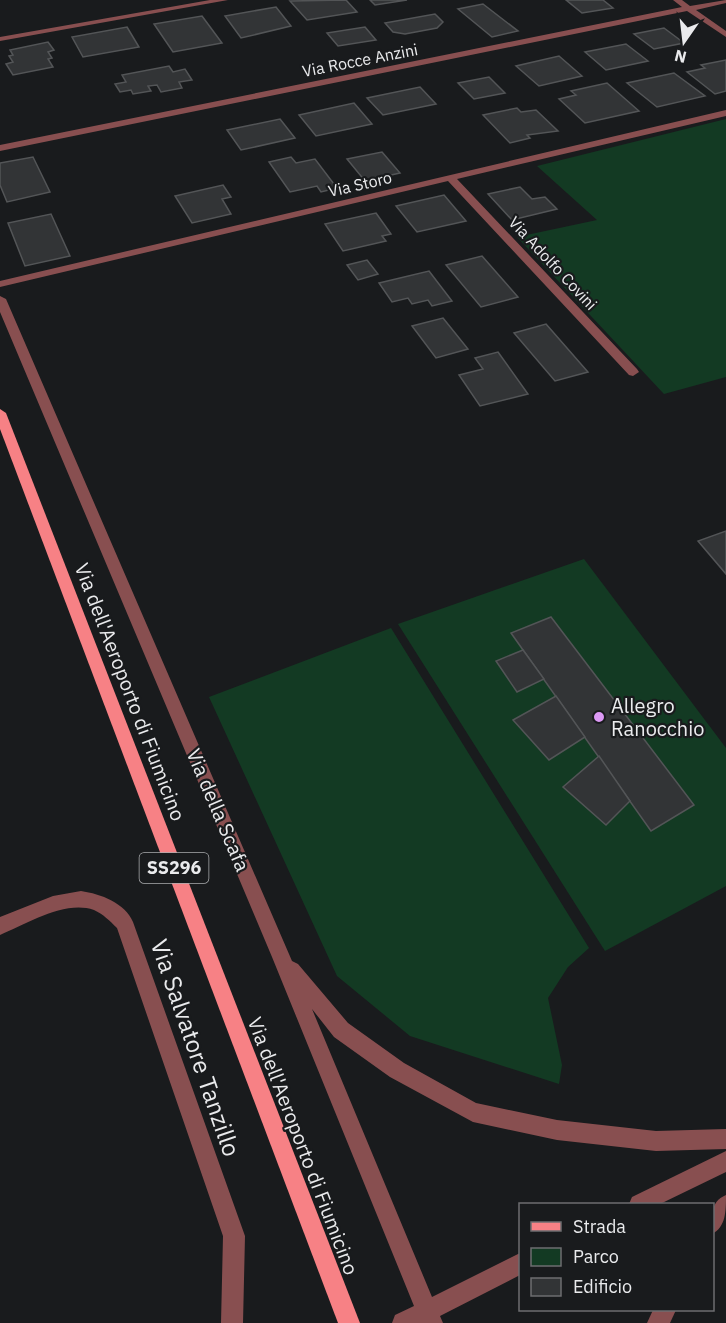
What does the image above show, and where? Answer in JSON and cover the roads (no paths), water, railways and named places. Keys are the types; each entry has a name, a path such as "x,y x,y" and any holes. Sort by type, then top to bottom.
{"main road":[{"name":"Via dell'Aeroporto di Fiumicino","path":"0,413 349,1323"}],"street":[{"path":"0,39 224,0"},
{"path":"677,0 726,35"},
{"name":"Via Rocce Anzini","path":"0,148 726,1"},
{"name":"Via Storo","path":"0,284 726,113"},
{"name":"Via Adolfo Covini","path":"450,178 633,372"},
{"name":"Via della Scafa","path":"0,299 280,955 429,1317"},
{"name":"Via Salvatore Tanzillo","path":"0,926 43,908 82,899 105,905 124,922 234,1236 232,1323"},
{"path":"280,955 341,1030 397,1070 473,1112 557,1130 656,1142 726,1139"},
{"path":"641,1203 726,1161"},
{"path":"714,1221 726,1205"},
{"path":"403,1323 429,1317 519,1264"}],"place":[{"name":"Allegro Ranocchio","path":"599,717"}]}
